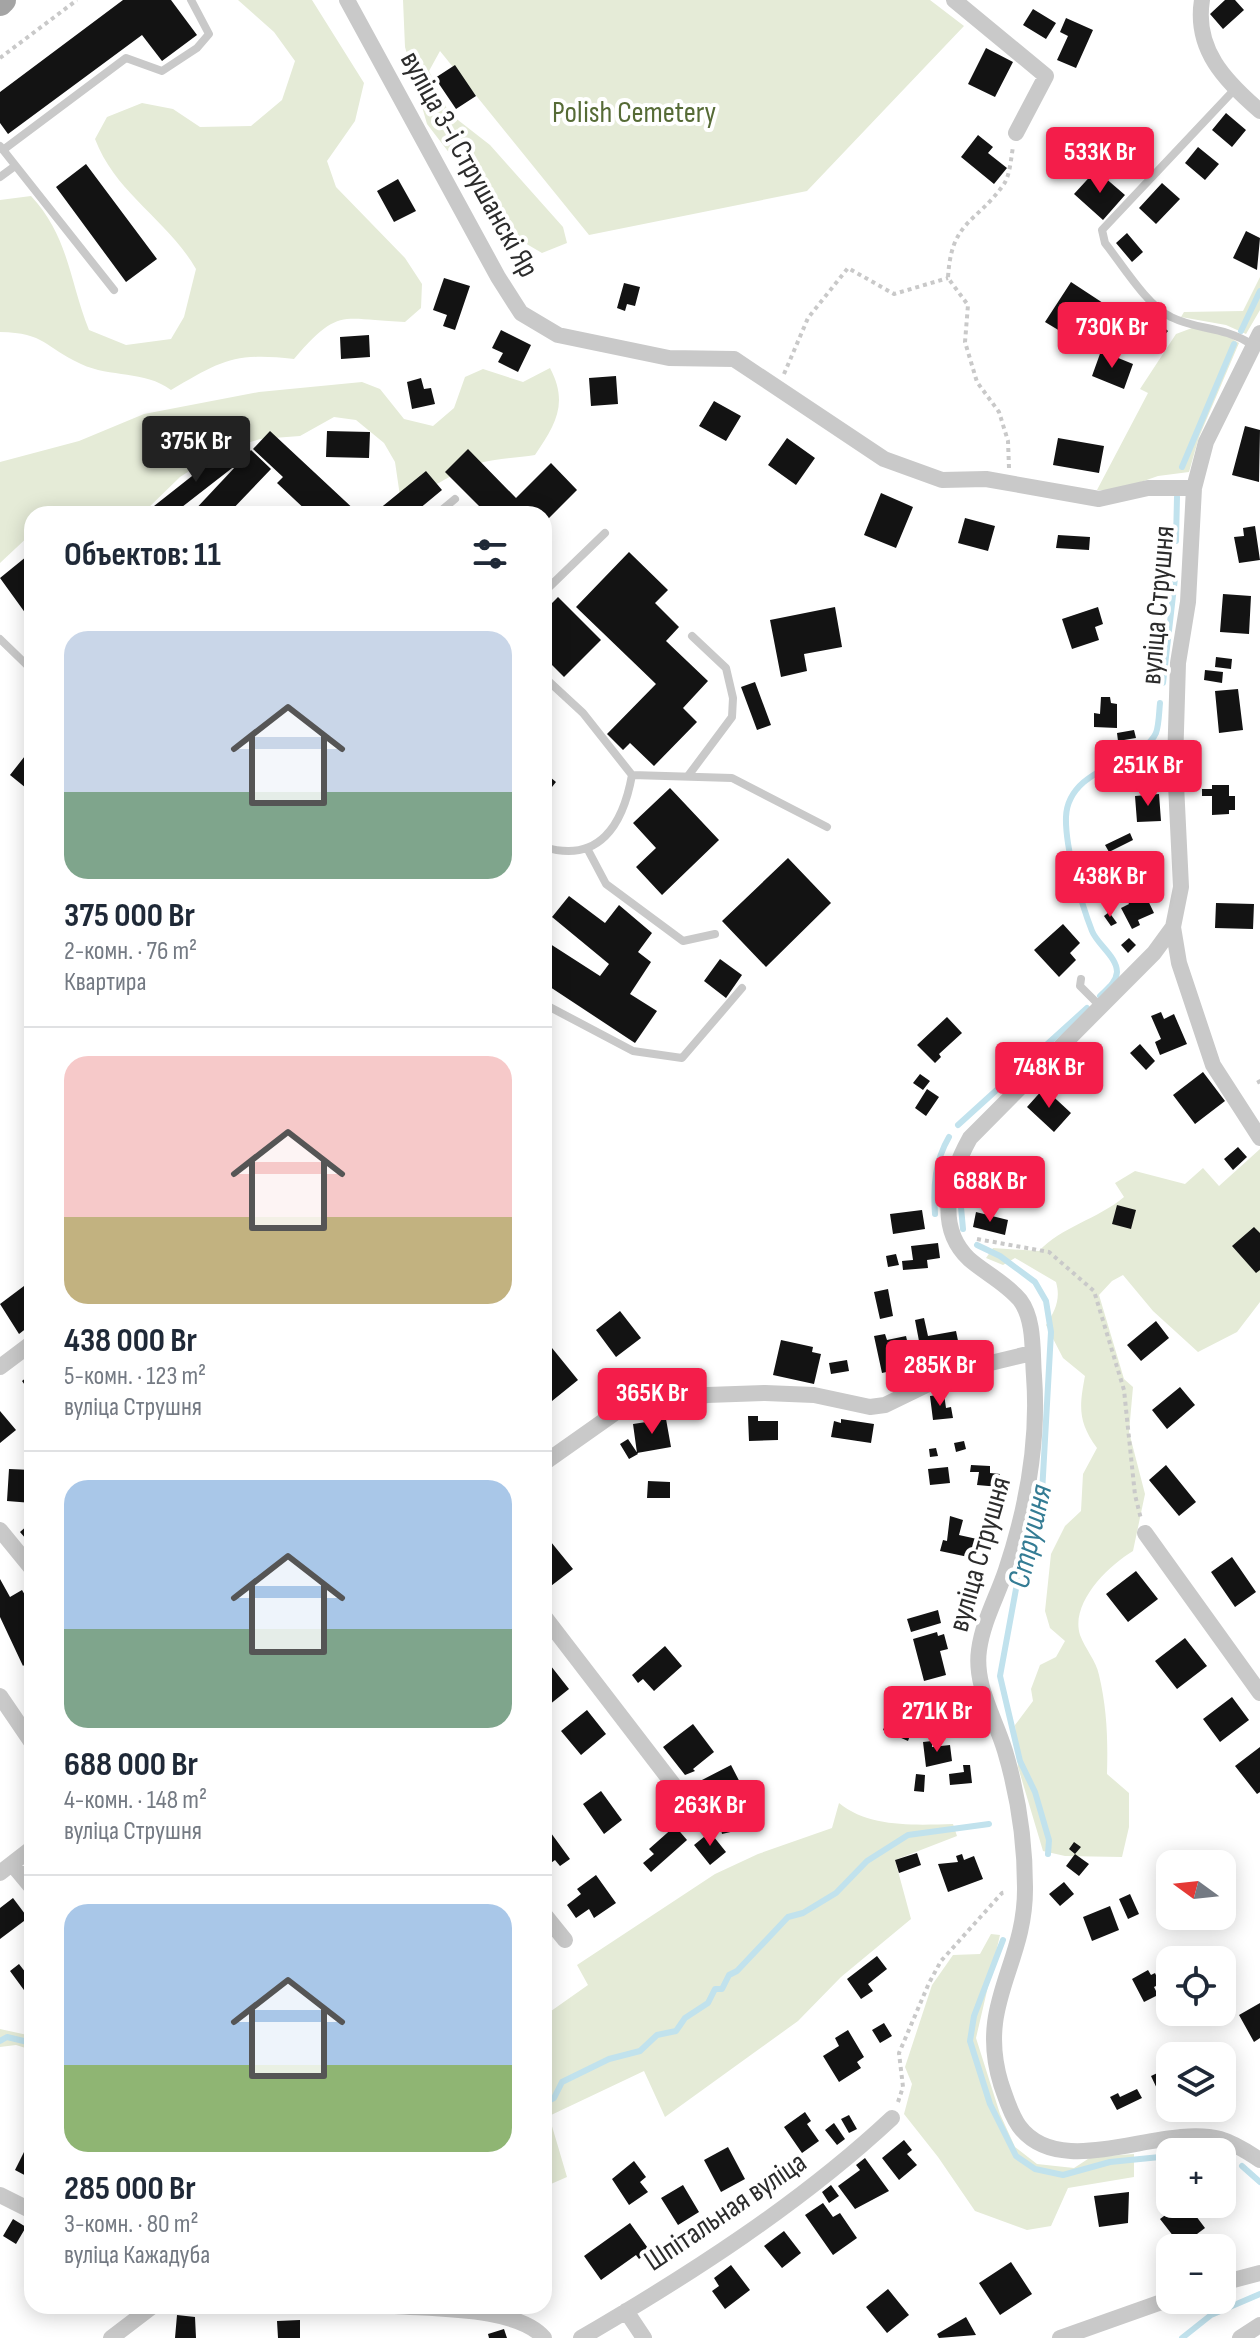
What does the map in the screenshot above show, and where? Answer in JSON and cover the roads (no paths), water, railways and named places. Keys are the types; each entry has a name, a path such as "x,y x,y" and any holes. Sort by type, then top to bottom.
{"street":[{"name":"вуліца 3-і Струшанскі Яр","path":"347,0 476,238 521,313 558,335 669,358 734,359 884,459 942,480 986,479 1099,499 1148,488 1194,488"},
{"path":"954,0 1046,76 1016,133"},
{"path":"1202,0 1199,28 1205,48 1235,89 1260,111"},
{"name":"вуліца Струшня","path":"1257,339 1206,442 1194,488 1188,602 1178,663 1175,764 1181,887 1173,927 1154,953 970,1138 955,1164 949,1219 951,1234 967,1257 1022,1302 1031,1328 1033,1466 1023,1512 1005,1571 984,1622 978,1654 980,1679 1017,1797 1025,1890 1025,1918 1019,1947 995,2011 991,2036 1009,2108 1032,2139 1049,2149 1071,2151 1193,2137 1218,2139 1260,2160"},
{"path":"1173,927 1179,963 1213,1065 1260,1138"},
{"path":"0,1367 24,1349"},
{"path":"552,1457 622,1408 707,1395 765,1393 814,1395 870,1407 885,1405 953,1372 1032,1353"},
{"path":"0,1530 24,1559"},
{"path":"1145,1533 1260,1693"},
{"path":"552,1626 709,1831"},
{"path":"0,1696 24,1731"},
{"path":"24,1854 6,1868 24,1882"},
{"path":"552,1924 565,1940"},
{"name":"Шпітальная вуліца","path":"581,2338 626,2311 842,2164 892,2118"},
{"path":"0,2195 24,2207"},
{"path":"1236,2279 1260,2273"},
{"path":"1060,2338 1156,2304"},
{"path":"626,2311 644,2338"},
{"path":"111,2338 142,2314"},
{"path":"482,2314 520,2322 544,2338"},
{"path":"1240,2338 1260,2325"}],"lane":[{"path":"114,290 2,148 126,58 162,71 197,48 209,34 191,0"},
{"path":"1235,89 1102,230 1105,243 1159,311 1173,318 1257,339"},
{"path":"0,177 15,166"},
{"path":"447,506 455,499"},
{"path":"552,584 605,533"},
{"path":"688,776 732,717 733,698 726,668 692,636"},
{"path":"0,639 24,662"},
{"path":"552,684 583,713 632,775 627,804 611,830 588,850 565,853 552,849"},
{"path":"632,775 732,778 827,827"},
{"path":"588,850 606,884 683,941 715,934"},
{"path":"1081,979 1080,986 1101,1007"},
{"path":"552,1008 633,1051 682,1058 742,988"}],"waterway":[{"name":"Струшня","path":"1241,331 1260,291"},
{"name":"Струшня","path":"1182,467 1234,344"},
{"name":"Струшня","path":"1176,541 1177,497"},
{"name":"Струшня","path":"1163,683 1175,578"},
{"name":"Струшня","path":"1100,996 1115,979 1116,966 1095,936 1088,919 1071,859 1066,817 1070,800 1079,787 1148,743 1157,730 1160,703"},
{"name":"Струшня","path":"958,1125 1087,1008"},
{"name":"Струшня","path":"935,1214 936,1174 949,1137"},
{"name":"Струшня","path":"961,1207 963,1229"},
{"name":"Струшня","path":"977,1245 1000,1256 1035,1282 1046,1301 1051,1332 1041,1511 1018,1578 1000,1676 1020,1761 1035,1792 1049,1840 1048,1854"},
{"path":"552,2099 562,2082 609,2059 640,2051 657,2035 676,2031 685,2018 708,2003 715,1989 722,1989 729,1975 737,1971 788,1917 803,1913 836,1893 867,1861 908,1835 989,1824"},
{"name":"Струшня","path":"1003,1940 974,2016 970,2041 990,2104 1016,2156 1035,2169 1063,2175 1110,2162 1156,2157"},
{"path":"0,2041 7,2037 24,2041"},
{"name":"Струшня","path":"1242,2166 1260,2182"},
{"name":"Струшня","path":"1182,2338 1211,2315 1260,2294"}],"park label":[{"name":"Polish Cemetery","path":"634,112"}]}
